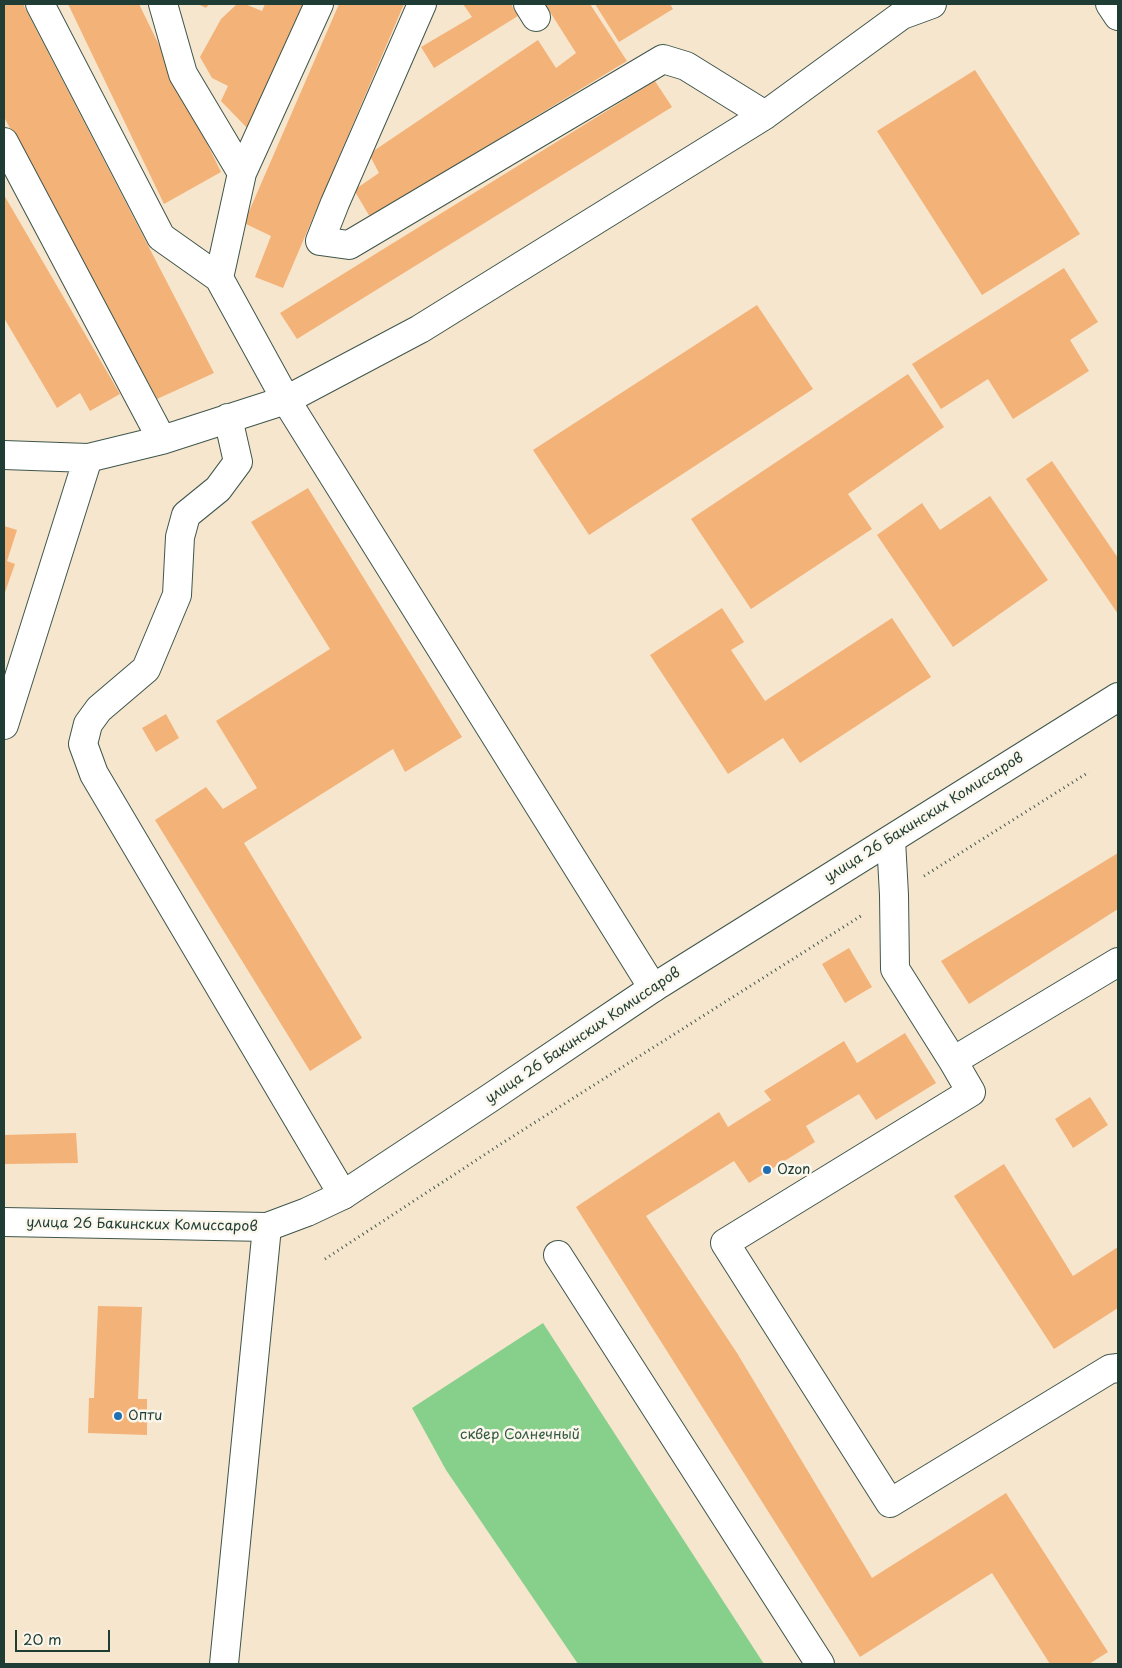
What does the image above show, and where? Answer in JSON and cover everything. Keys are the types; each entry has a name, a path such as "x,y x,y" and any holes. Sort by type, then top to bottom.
{"street":[{"path":"40,4 161,237 219,278 286,400 653,988"},
{"path":"163,4 183,74 242,173"},
{"path":"219,278 242,173 319,4"},
{"path":"422,4 320,241 349,244 663,59 686,66 765,115"},
{"path":"4,455 88,458 162,440 286,400 420,329 765,115 905,9 932,4"},
{"path":"1110,4 1118,16"},
{"path":"4,142 162,440"},
{"path":"228,418 238,462 218,489 186,515 180,537 177,595 146,669 99,709 88,724 83,744 94,774 343,1195"},
{"path":"4,725 88,458"},
{"name":"улица 26 Бакинских Комиссаров","path":"4,1222 267,1227 307,1212 343,1195 653,988 1118,697"},
{"path":"890,840 894,895 895,969 971,1092 725,1243 890,1503 1110,1369 1118,1368"},
{"path":"953,1061 1118,962"},
{"path":"224,1664 267,1227"},
{"path":"558,1254 820,1664"}],"path":[{"path":"325,1259 504,1142 1089,772"}],"green space":[{"name":"сквер Солнечный","path":"543,1323 764,1664 578,1664 446,1470 412,1408"}],"building":[{"path":"4,4 23,4 214,373 157,399 4,117"},
{"path":"68,4 139,4 221,172 164,204"},
{"path":"198,4 209,4 206,8"},
{"path":"237,4 245,4 262,11 265,4 307,4 249,130 221,101 228,86 212,78 200,57 221,19"},
{"path":"339,4 404,4 283,288 255,277 271,236 244,223"},
{"path":"463,4 511,4 518,16 434,68 421,47 472,17"},
{"path":"545,4 590,4 627,61 370,217 354,190 379,173 369,154 538,40 556,68 576,53"},
{"path":"595,4 670,4 673,9 619,42"},
{"path":"975,70 1080,234 982,295 877,131"},
{"path":"655,81 672,107 297,339 280,313"},
{"path":"4,195 120,394 90,411 80,393 57,408 4,318"},
{"path":"1064,268 1098,322 1070,340 1089,371 1013,419 988,379 941,409 912,364"},
{"path":"757,305 813,389 589,535 533,450"},
{"path":"908,374 944,427 848,494 872,529 751,609 691,519"},
{"path":"1052,461 1118,558 1118,614 1026,479"},
{"path":"308,488 462,737 405,772 393,749 244,843 362,1038 310,1071 155,820 206,787 223,809 257,788 216,721 330,649 251,522"},
{"path":"990,496 1048,580 953,647 877,535 922,503 940,530"},
{"path":"4,526 17,530 7,561 15,564 4,595"},
{"path":"722,608 744,642 731,650 765,701 892,618 931,677 800,763 783,738 728,774 650,655"},
{"path":"166,714 179,738 156,752 142,728"},
{"path":"1118,853 1118,909 969,1004 941,961"},
{"path":"849,948 872,987 845,1003 822,964"},
{"path":"905,1033 936,1083 876,1120 859,1094 806,1126 815,1142 749,1183 734,1161 646,1216 737,1353 872,1578 1006,1493 1108,1652 1089,1664 1050,1664 992,1573 860,1657 576,1207 719,1112 728,1127 771,1100 764,1091 844,1041 857,1063"},
{"path":"1090,1097 1108,1125 1073,1148 1055,1119"},
{"path":"76,1133 78,1163 4,1164 4,1135"},
{"path":"1004,1164 1073,1276 1118,1247 1118,1308 1054,1349 954,1196"},
{"path":"98,1306 142,1307 138,1399 147,1399 147,1435 88,1433 89,1398 94,1398"}],"place":[{"name":"Ozon","path":"767,1170"},
{"name":"Опти","path":"118,1416"}]}
